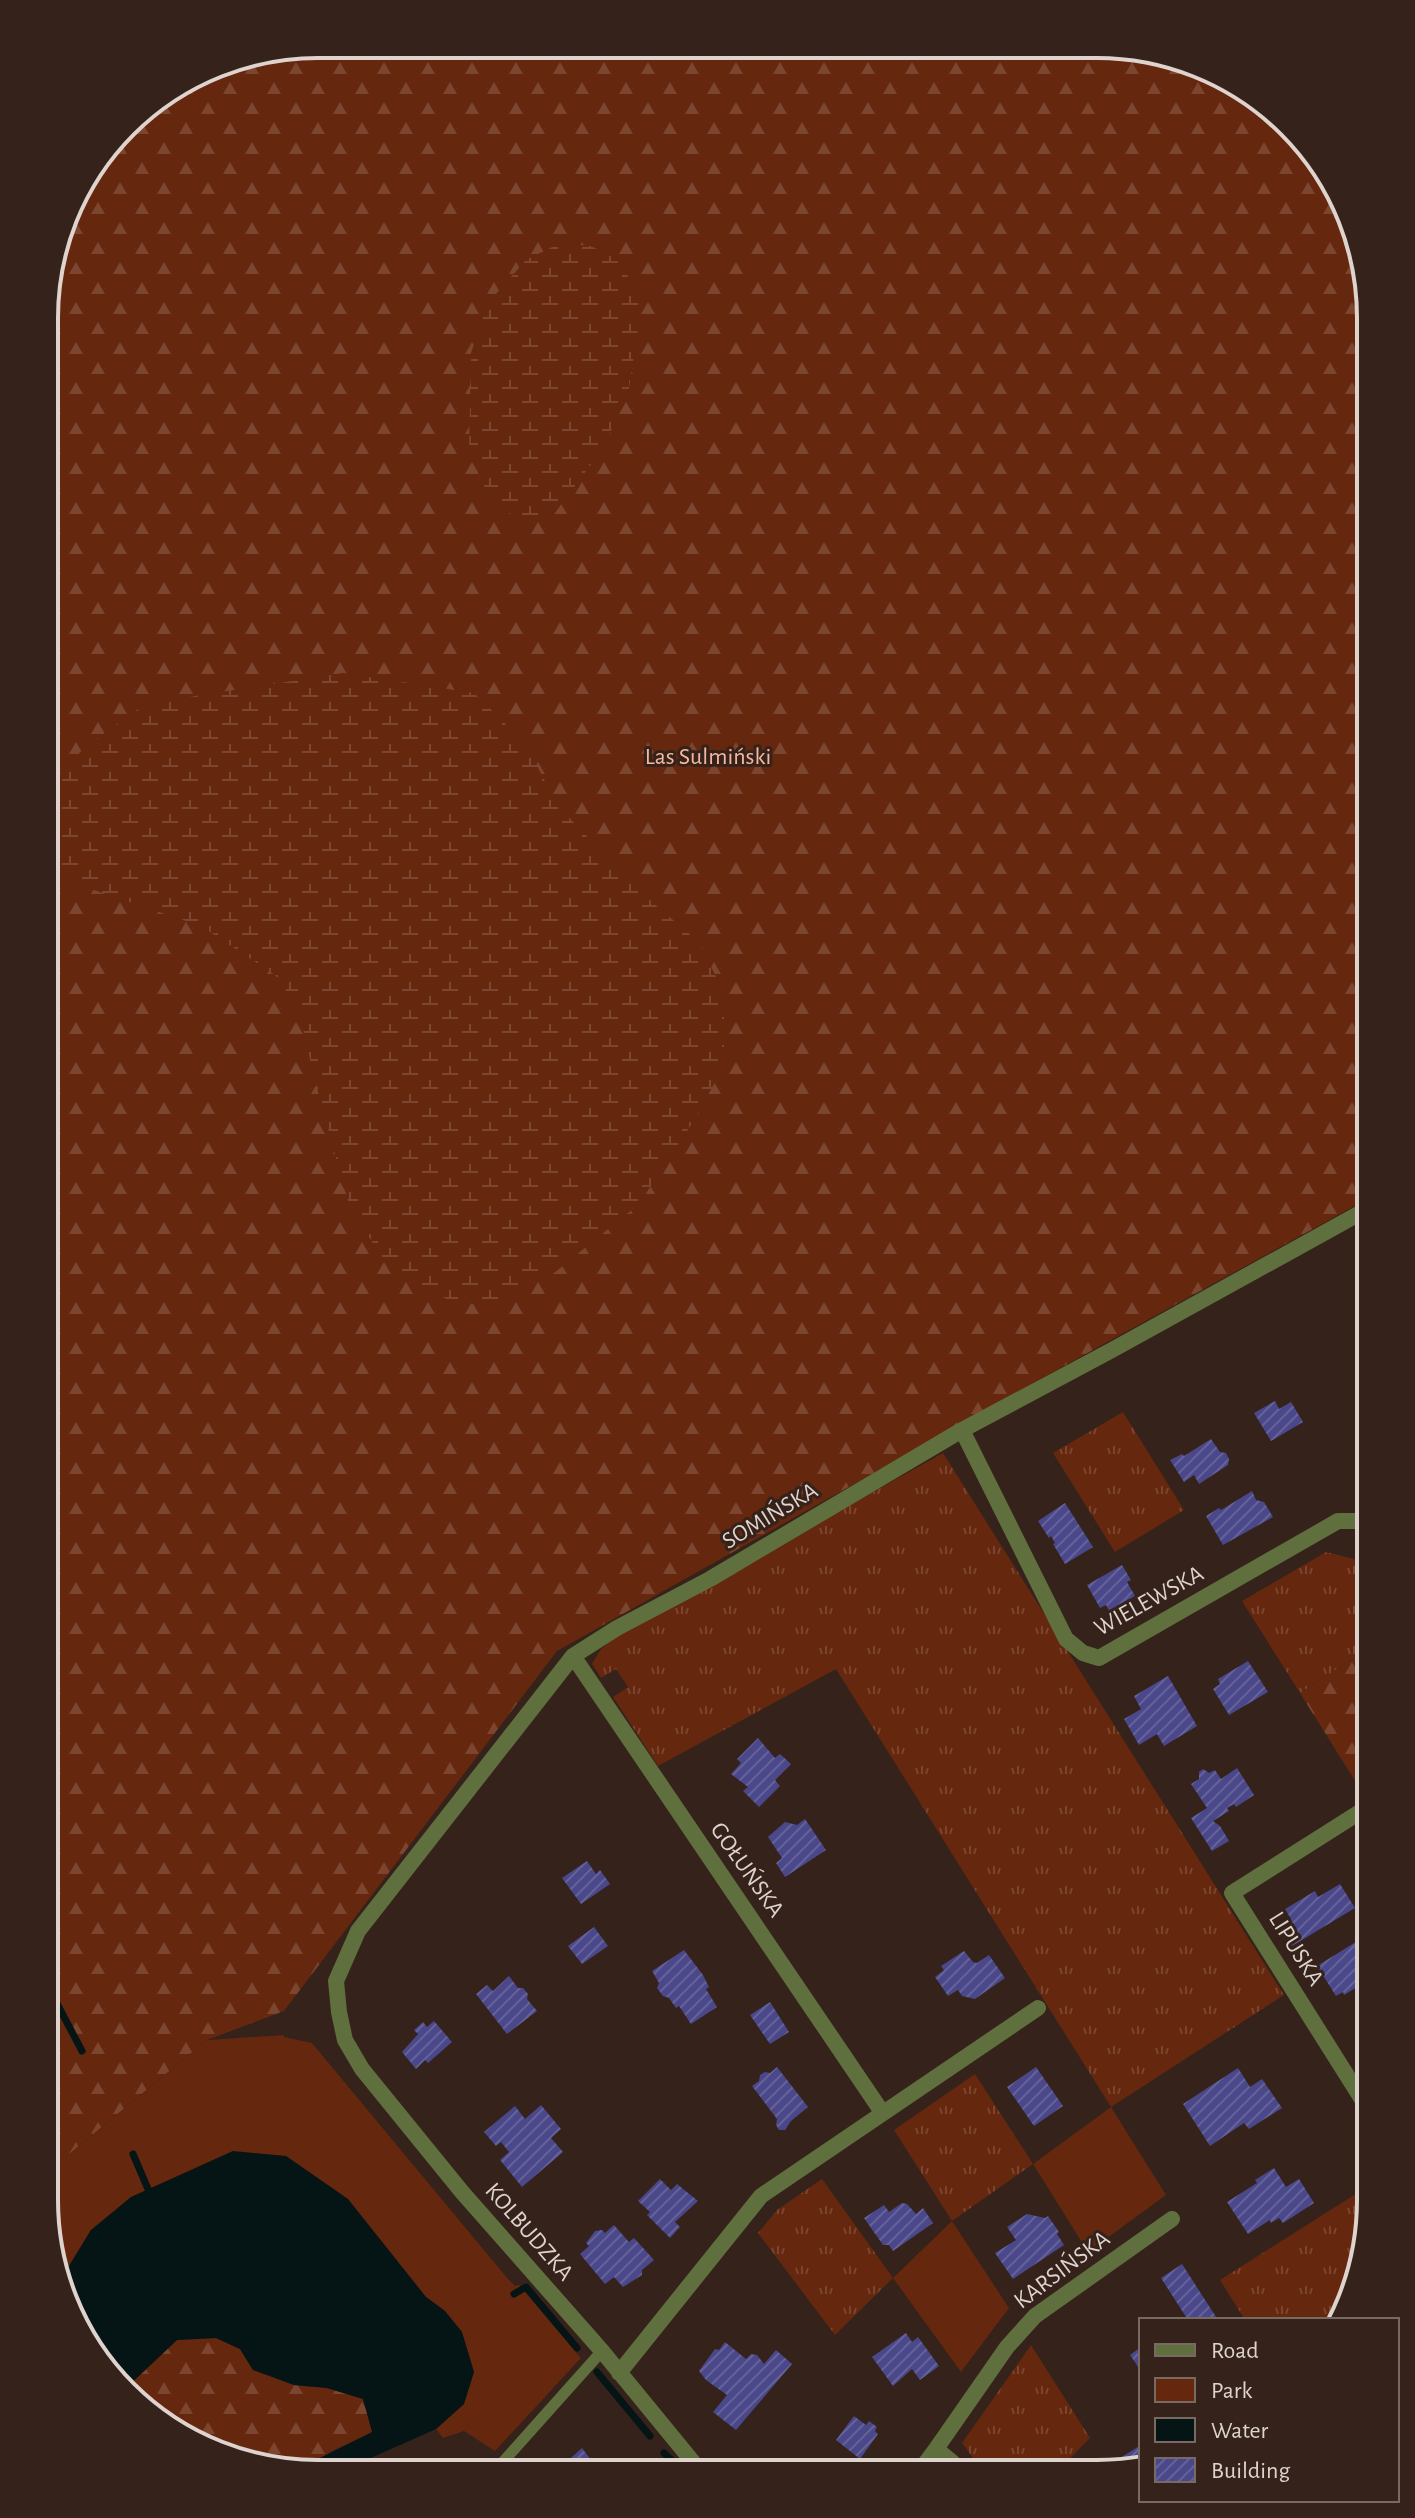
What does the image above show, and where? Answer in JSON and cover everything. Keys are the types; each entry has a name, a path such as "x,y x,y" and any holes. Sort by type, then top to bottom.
{"street":[{"name":"SOMIŃSKA","path":"339,2012 336,1981 358,1931 573,1656 962,1430 1357,1215"},
{"name":"WIELEWSKA","path":"962,1430 1066,1639 1083,1653 1099,1658 1338,1521 1356,1521"},
{"name":"GOŁUŃSKA","path":"573,1656 882,2112"},
{"name":"LIPUSKA","path":"1356,1814 1232,1893 1356,2090"},
{"path":"619,2373 761,2196 1038,2008"},
{"name":"KOLBUDZKA","path":"339,2012 345,2040 362,2069 462,2192 602,2351 691,2460"},
{"name":"KARSIŃSKA","path":"928,2460 1007,2347 1035,2316 1172,2219"},
{"path":"936,2449 950,2460"}],"lane":[{"path":"505,2460 602,2351"}],"green space":[{"name":"Las Sulmiński","path":"1097,58 1148,63 1212,85 1268,122 1313,173 1343,234 1352,267 1357,318 1357,1205 557,1651 284,2011 207,2040 58,2163 58,318 63,267 78,218 93,188 134,134 188,93 234,72 267,63 301,59"},
{"path":"560,243 591,246 616,259 636,288 640,316 628,395 603,448 552,517 536,522 519,520 489,497 469,452 471,353 488,303 526,260"},
{"path":"343,673 474,693 526,744 557,805 644,895 700,943 724,994 724,1066 693,1122 639,1204 554,1273 490,1304 454,1303 389,1269 349,1205 298,1007 275,975 201,926 58,878 58,777 84,748 145,704"},
{"path":"1123,1412 1184,1510 1115,1552 1053,1453"},
{"path":"943,1453 1284,1995 1111,2107 836,1669 658,1766 613,1697 628,1687 616,1669 601,1678 592,1664 601,1649 619,1634"},
{"path":"1326,1552 1354,1559 1356,1657 1300,1693 1242,1601"},
{"path":"1356,1657 1356,1783 1300,1693"},
{"path":"284,2035 312,2043 508,2279 515,2286 519,2285 581,2358 495,2451 464,2431 443,2438 436,2429 464,2404 445,2311 426,2297 91,2230 68,2268 59,2217 58,2163 207,2040"},
{"path":"975,2074 1033,2164 952,2221 894,2130"},
{"path":"1111,2107 1166,2195 1088,2252 1033,2164"},
{"path":"822,2179 893,2278 835,2335 758,2233 777,2210"},
{"path":"1356,2194 1352,2251 1343,2284 1328,2318 1244,2318 1220,2280"},
{"path":"952,2221 1009,2308 961,2372 893,2278"},
{"path":"216,2338 240,2349 253,2370 294,2385 327,2388 363,2399 373,2432 317,2460 284,2458 218,2440 188,2425 132,2382 177,2340"},
{"path":"1031,2345 1090,2438 1068,2460 975,2460 962,2443"}],"water":[{"path":"233,2151 286,2156 348,2199 426,2297 445,2311 462,2332 474,2372 464,2404 436,2429 366,2460 316,2460 372,2432 363,2399 327,2388 294,2385 253,2370 240,2349 216,2338 177,2340 132,2382 93,2330 68,2268 91,2230 131,2197"}],"building":[{"path":"1275,1401 1279,1409 1291,1402 1303,1422 1271,1441 1254,1413"},
{"path":"1211,1439 1220,1452 1226,1453 1228,1465 1199,1484 1194,1475 1184,1482 1170,1460 1182,1454 1184,1456"},
{"path":"1252,1491 1256,1500 1264,1502 1273,1517 1223,1545 1206,1516"},
{"path":"1065,1503 1093,1547 1065,1564 1051,1536 1049,1538 1038,1521"},
{"path":"1122,1565 1131,1580 1127,1582 1135,1596 1109,1611 1106,1605 1100,1608 1087,1585"},
{"path":"1248,1661 1268,1692 1229,1715 1213,1689 1220,1684 1218,1679"},
{"path":"1168,1676 1197,1726 1164,1746 1157,1734 1139,1745 1124,1719 1141,1709 1134,1696"},
{"path":"758,1738 775,1758 780,1754 791,1764 775,1780 780,1786 759,1807 743,1791 748,1787 731,1774 741,1763 737,1759"},
{"path":"1237,1768 1254,1795 1236,1807 1234,1804 1227,1808 1229,1811 1213,1821 1229,1841 1212,1851 1191,1818 1207,1808 1191,1784 1199,1779 1199,1772 1203,1769 1209,1773 1215,1770 1221,1779"},
{"path":"805,1819 826,1850 785,1877 776,1863 782,1858 768,1837 785,1822 797,1825"},
{"path":"587,1861 596,1874 600,1870 610,1884 581,1904 562,1878"},
{"path":"1340,1884 1355,1908 1292,1946 1280,1925 1291,1919 1285,1909 1315,1891 1318,1897"},
{"path":"594,1927 608,1946 582,1964 568,1946"},
{"path":"1356,1942 1356,1988 1336,1996 1317,1966"},
{"path":"684,1950 703,1975 709,1987 706,1989 717,2007 691,2024 679,2006 676,2008 657,1988 659,1983 652,1971"},
{"path":"964,1951 977,1963 989,1955 1005,1978 975,1999 962,1996 958,1990 948,1996 935,1977 944,1970 941,1966"},
{"path":"509,1976 518,1988 523,1988 528,1994 527,1999 537,2011 507,2034 476,1994 487,1985 493,1991"},
{"path":"770,2002 789,2032 770,2044 750,2015"},
{"path":"434,2021 452,2042 428,2063 425,2060 416,2069 402,2052 418,2034 414,2030 423,2022 427,2027"},
{"path":"777,2067 808,2107 785,2130 779,2130 777,2119 752,2086 759,2081 760,2075 770,2073"},
{"path":"1036,2067 1063,2106 1034,2126 1007,2087"},
{"path":"1238,2068 1250,2087 1262,2079 1282,2108 1249,2129 1244,2123 1210,2146 1183,2104"},
{"path":"541,2105 561,2129 551,2138 563,2152 522,2187 500,2160 509,2152 501,2142 496,2146 484,2132 515,2106 525,2119"},
{"path":"1274,2168 1286,2187 1299,2179 1314,2203 1283,2223 1279,2218 1271,2223 1270,2220 1248,2234 1227,2202"},
{"path":"660,2179 671,2190 677,2184 698,2201 675,2222 680,2227 670,2238 638,2201"},
{"path":"902,2203 916,2214 923,2208 933,2223 893,2251 889,2245 883,2245 864,2218 884,2205 889,2212"},
{"path":"1027,2214 1048,2216 1064,2245 1013,2279 995,2253 1016,2240 1007,2227"},
{"path":"614,2225 629,2242 634,2238 654,2260 642,2270 642,2275 623,2287 614,2277 605,2284 580,2254 589,2246 586,2243 595,2231 605,2233"},
{"path":"1182,2264 1217,2318 1187,2318 1161,2278"},
{"path":"906,2333 912,2342 918,2337 939,2366 920,2380 912,2369 893,2386 872,2357"},
{"path":"725,2342 746,2359 751,2354 757,2355 764,2364 776,2350 792,2364 736,2430 713,2412 727,2395 699,2371 715,2349 719,2350"},
{"path":"1139,2348 1139,2368 1130,2355"},
{"path":"854,2416 866,2425 869,2421 877,2427 875,2431 878,2434 860,2459 836,2440"},
{"path":"1139,2446 1139,2456 1120,2458"},
{"path":"582,2448 591,2460 568,2460"}],"waterway":[{"path":"58,2006 82,2051"},
{"path":"133,2154 148,2189"},
{"path":"514,2294 526,2287 577,2348"},
{"path":"597,2372 650,2436"},
{"path":"664,2453 671,2460"}]}
